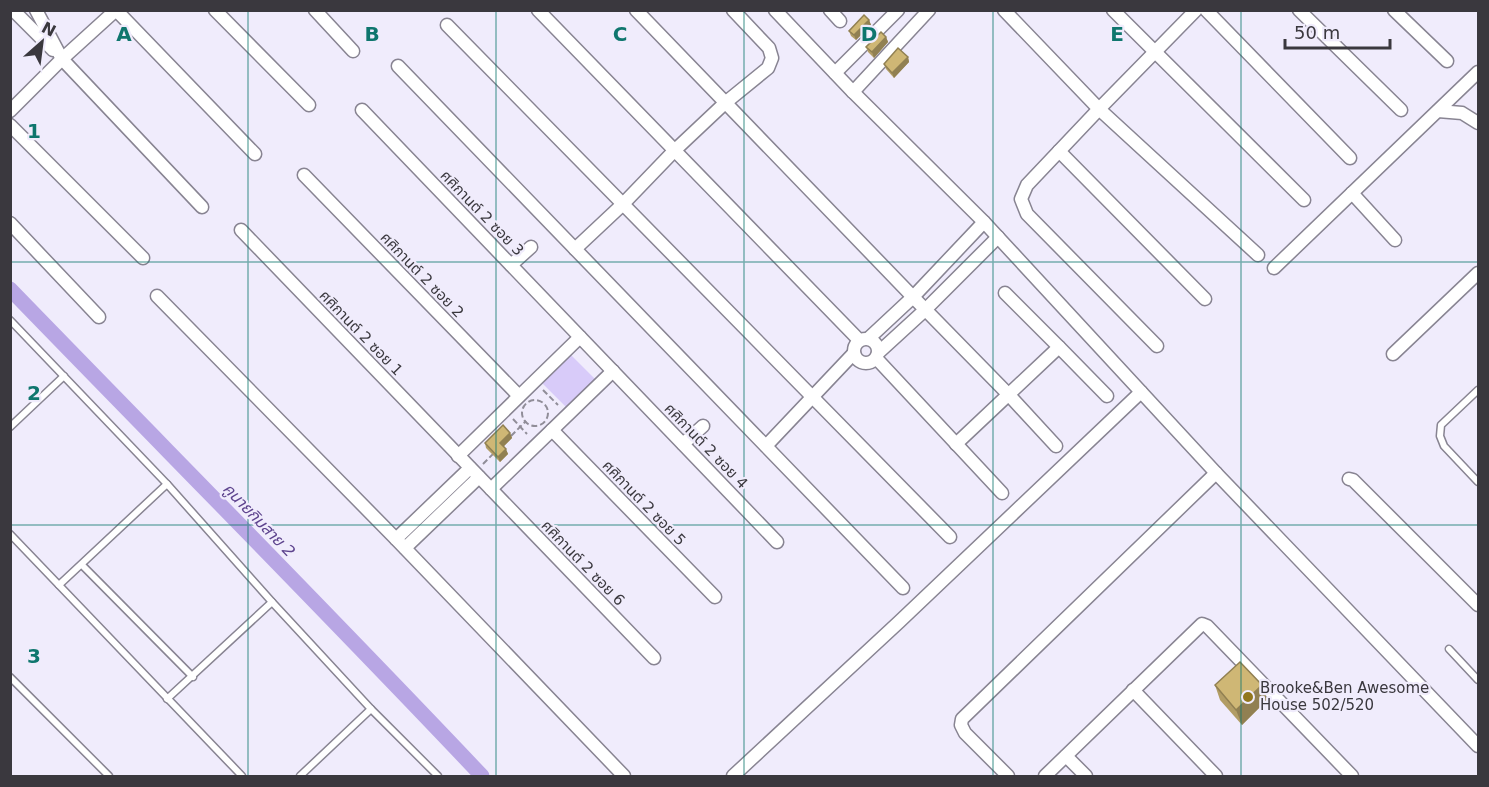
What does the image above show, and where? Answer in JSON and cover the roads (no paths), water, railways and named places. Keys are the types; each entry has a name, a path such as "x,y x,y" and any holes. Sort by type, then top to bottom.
{"street":[{"path":"13,10 202,207"},
{"path":"36,10 62,59"},
{"path":"10,111 116,10 255,154"},
{"path":"215,10 309,105"},
{"path":"315,10 353,51"},
{"path":"538,10 674,151 864,339 877,344 877,356 1002,493"},
{"path":"636,10 1056,446"},
{"path":"575,249 725,103 768,68 772,58 769,48 733,10"},
{"path":"775,10 853,92 984,222 1216,473 1479,746"},
{"path":"830,10 840,21"},
{"path":"835,73 898,10"},
{"path":"853,92 929,10"},
{"path":"1004,10 1100,109 1258,255"},
{"path":"1113,10 1304,200"},
{"path":"1157,346 1027,214 1021,198 1028,185 1059,151 1196,10"},
{"path":"1206,10 1350,158"},
{"path":"1299,10 1401,110"},
{"path":"1394,10 1447,61"},
{"path":"447,25 950,537"},
{"path":"398,66 903,588"},
{"path":"1274,268 1479,72"},
{"name":"ศศิกานต์ 2 ซอย 3","path":"362,110 613,371"},
{"path":"1438,111 1462,113 1479,123"},
{"path":"10,125 143,258"},
{"path":"1059,151 1205,299"},
{"name":"ศศิกานต์ 2 ซอย 2","path":"304,175 519,396"},
{"path":"1352,193 1395,240"},
{"path":"766,446 854,353 854,348 913,297 984,222"},
{"path":"10,223 99,317"},
{"name":"ศศิกานต์ 2 ซอย 1","path":"241,230 475,472"},
{"path":"854,353 860,361 869,363 998,237"},
{"path":"511,265 531,247"},
{"path":"1393,354 1479,273"},
{"path":"1005,293 1107,396"},
{"path":"157,296 624,777"},
{"path":"458,456 580,336"},
{"path":"956,444 1059,347"},
{"path":"491,489 613,371"},
{"name":"ศศิกานต์ 2 ซอย 4","path":"613,371 777,542"},
{"path":"732,777 1141,392"},
{"path":"683,444 703,426"},
{"name":"ศศิกานต์ 2 ซอย 5","path":"552,430 715,597"},
{"path":"400,544 475,472"},
{"name":"ศศิกานต์ 2 ซอย 6","path":"475,472 654,658"},
{"path":"1008,777 965,733 961,725 962,719 1216,473"},
{"path":"1348,479 1353,480 1479,605"},
{"path":"1045,777 1202,624 1207,626 1352,777"},
{"path":"1133,690 1216,777"},
{"path":"1066,756 1086,777"}],"lane":[{"path":"10,320 167,484 272,602 371,709 438,777"},
{"path":"10,427 64,376"},
{"path":"1479,390 1441,425 1440,436 1443,446 1479,482"},
{"path":"59,585 167,484"},
{"path":"10,534 242,777"},
{"path":"82,565 193,677"},
{"path":"167,699 272,602"},
{"path":"1449,649 1479,680"},
{"path":"10,677 110,777"},
{"path":"300,777 371,709"}],"waterway":[{"name":"คูนายกิมสาย 2","path":"10,289 482,776"}],"place":[{"name":"Brooke&Ben Awesome House 502/520","path":"1248,697"}]}
